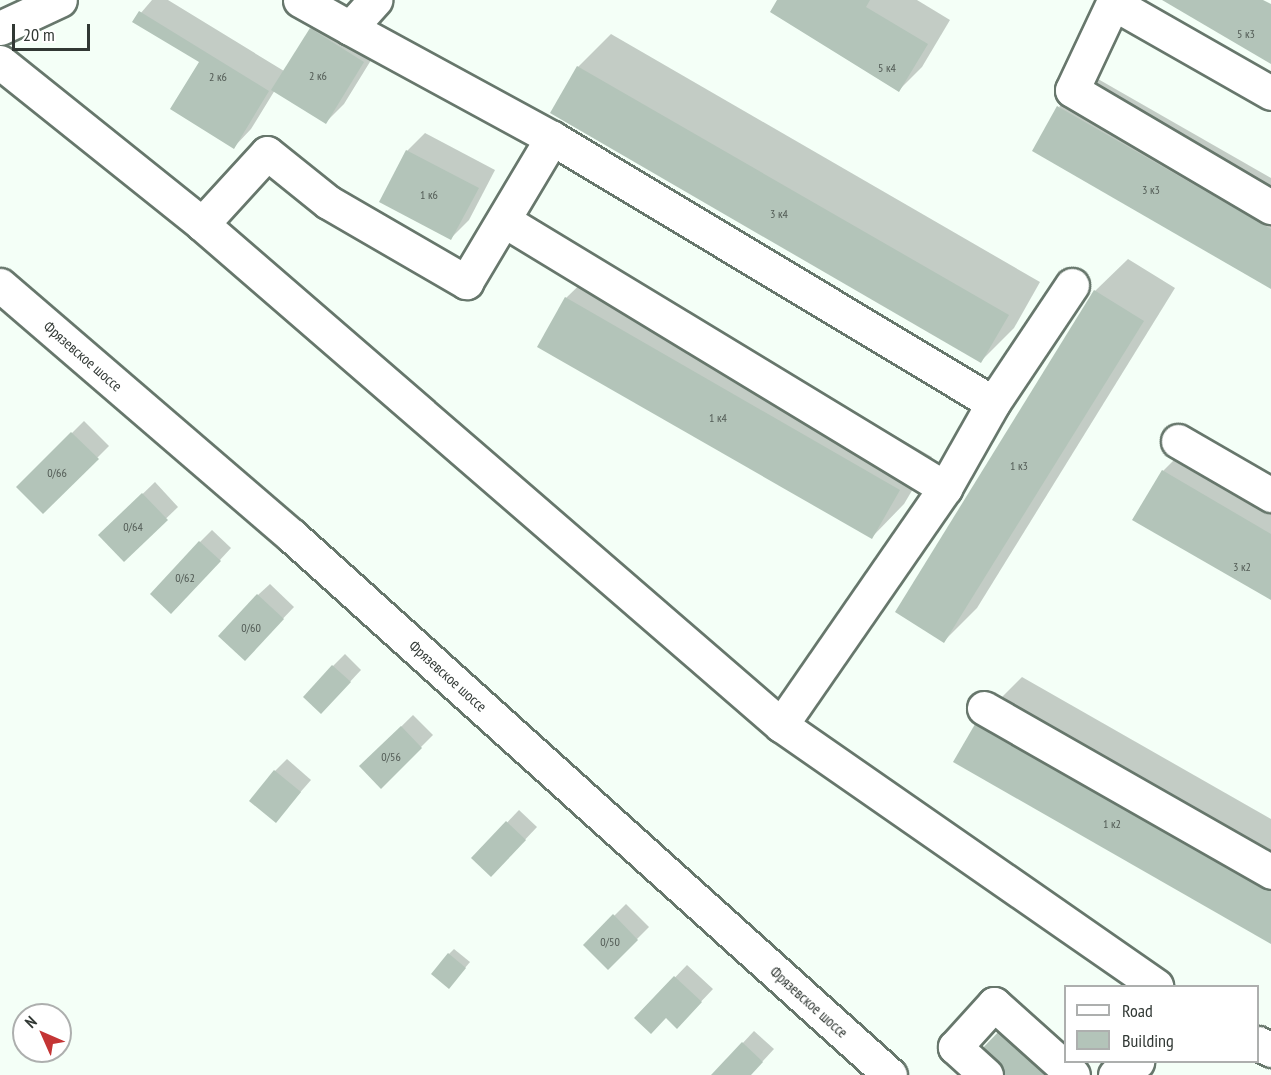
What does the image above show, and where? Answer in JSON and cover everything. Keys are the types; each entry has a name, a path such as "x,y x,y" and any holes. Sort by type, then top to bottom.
{"main road":[{"path":"0,28 60,0"},
{"path":"300,0 552,138 993,402"},
{"path":"350,28 375,0"},
{"path":"1271,93 1113,3 1072,90 1271,207"},
{"path":"0,62 202,224 781,725 1153,985"},
{"path":"202,224 267,153 328,202 466,282 505,221 552,138"},
{"path":"505,221 945,488"},
{"name":"Фрязевское шоссе","path":"0,285 292,536 890,1075"},
{"path":"781,725 945,488 993,402 1072,285"},
{"path":"1178,441 1271,495"},
{"path":"984,708 1271,872"},
{"path":"986,1075 955,1047 994,1004 1073,1075"},
{"path":"1115,1075 1135,1063"}],"building":[{"path":"777,0 870,0 866,7 928,44 899,92 770,12"},
{"path":"1162,0 1263,0 1271,4 1271,64"},
{"path":"139,11 269,91 234,149 170,109 199,62 132,22"},
{"path":"310,28 364,62 326,124 271,90"},
{"path":"577,66 1009,315 981,363 550,113"},
{"path":"1057,106 1271,229 1271,289 1032,151"},
{"path":"406,150 479,188 451,240 379,202"},
{"path":"1094,290 1144,321 944,643 895,612"},
{"path":"565,297 900,490 872,539 537,347"},
{"path":"71,432 99,459 43,514 16,487"},
{"path":"1162,470 1271,534 1271,600 1132,520"},
{"path":"142,493 168,520 124,562 98,535"},
{"path":"199,541 221,561 171,614 150,594"},
{"path":"257,594 284,619 245,661 218,636"},
{"path":"332,665 351,682 321,714 303,697"},
{"path":"978,719 1271,886 1271,944 953,762"},
{"path":"401,726 422,748 381,789 359,766"},
{"path":"274,770 301,792 276,823 249,801"},
{"path":"506,821 526,840 491,877 471,858"},
{"path":"613,914 638,940 608,970 583,945"},
{"path":"448,953 466,968 449,989 431,974"},
{"path":"674,976 702,1002 677,1029 666,1018 651,1034 634,1018"},
{"path":"1004,1026 1056,1075 1002,1075 978,1053"},
{"path":"742,1042 763,1062 751,1075 711,1075"}]}
